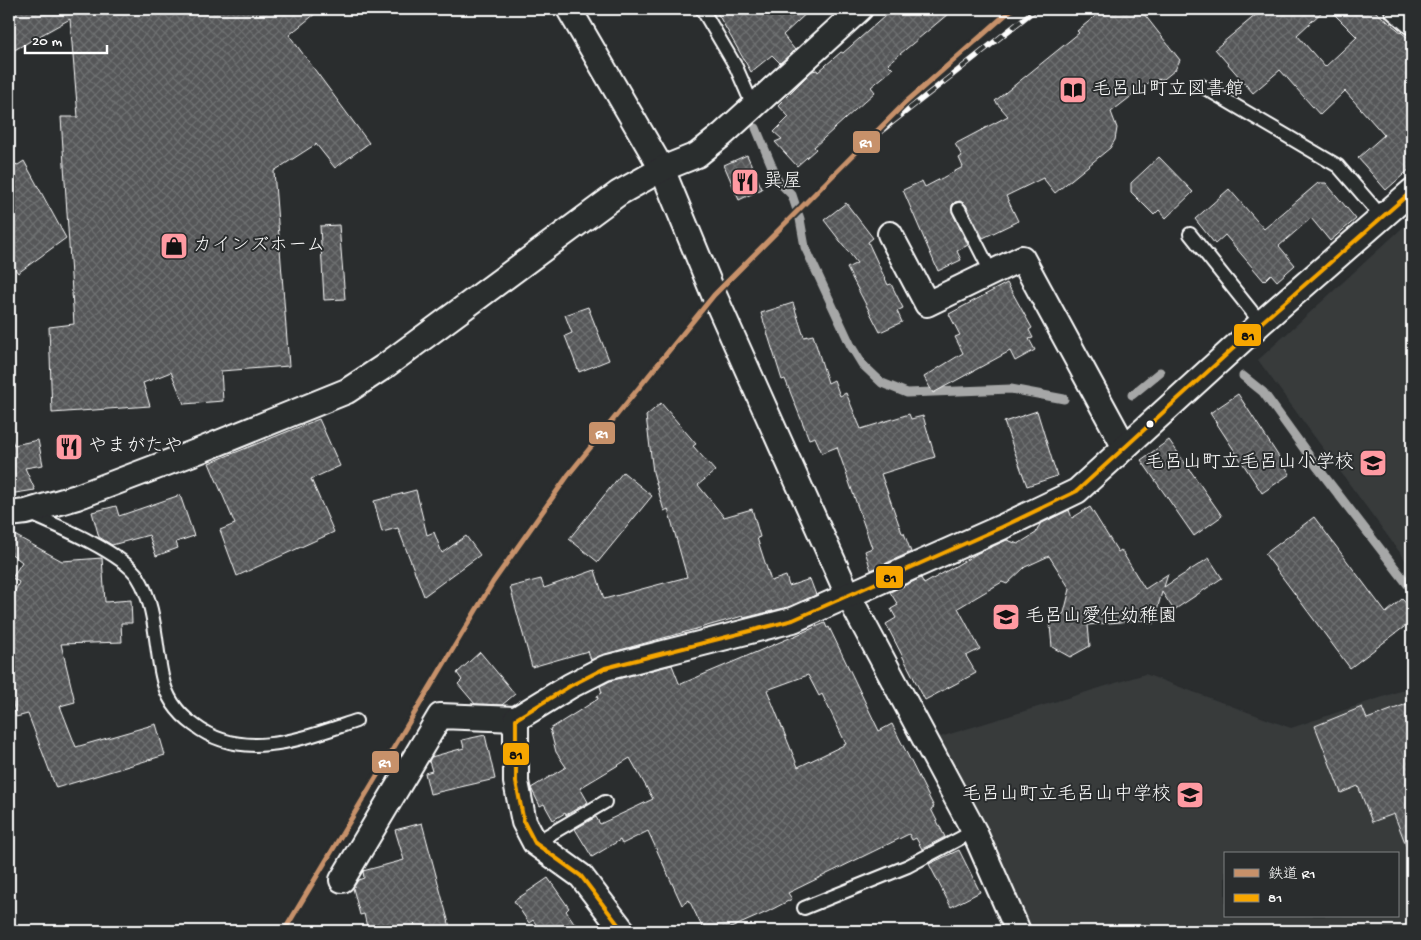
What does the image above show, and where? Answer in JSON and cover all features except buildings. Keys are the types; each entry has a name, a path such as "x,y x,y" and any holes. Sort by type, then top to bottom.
{"street":[{"path":"569,9 662,169 714,295 849,597 974,832 1018,931"},
{"path":"17,513 86,494 347,391 385,366 619,194 662,169 696,155 754,106 860,9"},
{"path":"1397,9 1412,22"},
{"path":"342,880 440,716 516,719 570,686 606,668 793,620 849,597 1076,491 1261,323 1412,191"},
{"path":"890,234 927,304 1022,258 1124,446"},
{"path":"516,719 516,782 524,822 535,843 581,876 623,931"}],"lane":[{"path":"702,9 736,67 754,106"},
{"path":"1200,85 1338,166 1383,218"},
{"path":"959,209 990,272"},
{"path":"1190,234 1261,323"},
{"path":"17,513 61,527 126,563 138,577 148,598 162,679 177,712 204,733 241,745 271,745 306,738 356,721"},
{"path":"535,843 605,802"},
{"path":"804,908 908,866 974,832"}],"shaded area":[{"name":"毛呂山町立毛呂山小学校","path":"1412,219 1412,569 1258,360"},
{"name":"毛呂山町立毛呂山中学校","path":"1145,674 1291,728 1412,687 1412,931 1031,931 940,737"}],"waterway":[{"path":"756,128 778,181 792,195 800,219 805,247 851,346 862,364 882,383 907,393 1011,389 1064,399"},
{"path":"1132,395 1160,372"},
{"path":"1243,376 1263,392 1318,468 1412,590"}],"railway":[{"path":"857,150 1036,9"}],"rail line":[{"name":"R1","path":"284,931 493,582 569,474 714,295 905,103 1012,9"}],"transit line":[{"name":"81","path":"623,931 581,876 535,843 524,822 516,782 516,719 570,686 605,668 793,620 1002,527 1077,491 1261,323 1412,191"}],"place":[{"name":"毛呂山町立図書館","path":"1073,90"},
{"name":"巽屋","path":"745,182"},
{"name":"カインズホーム","path":"174,246"},
{"name":"やまがたや","path":"69,447"},
{"name":"毛呂山町立毛呂山小学校","path":"1373,463"},
{"name":"毛呂山愛仕幼稚園","path":"1006,617"},
{"name":"毛呂山町立毛呂山中学校","path":"1190,795"}]}
